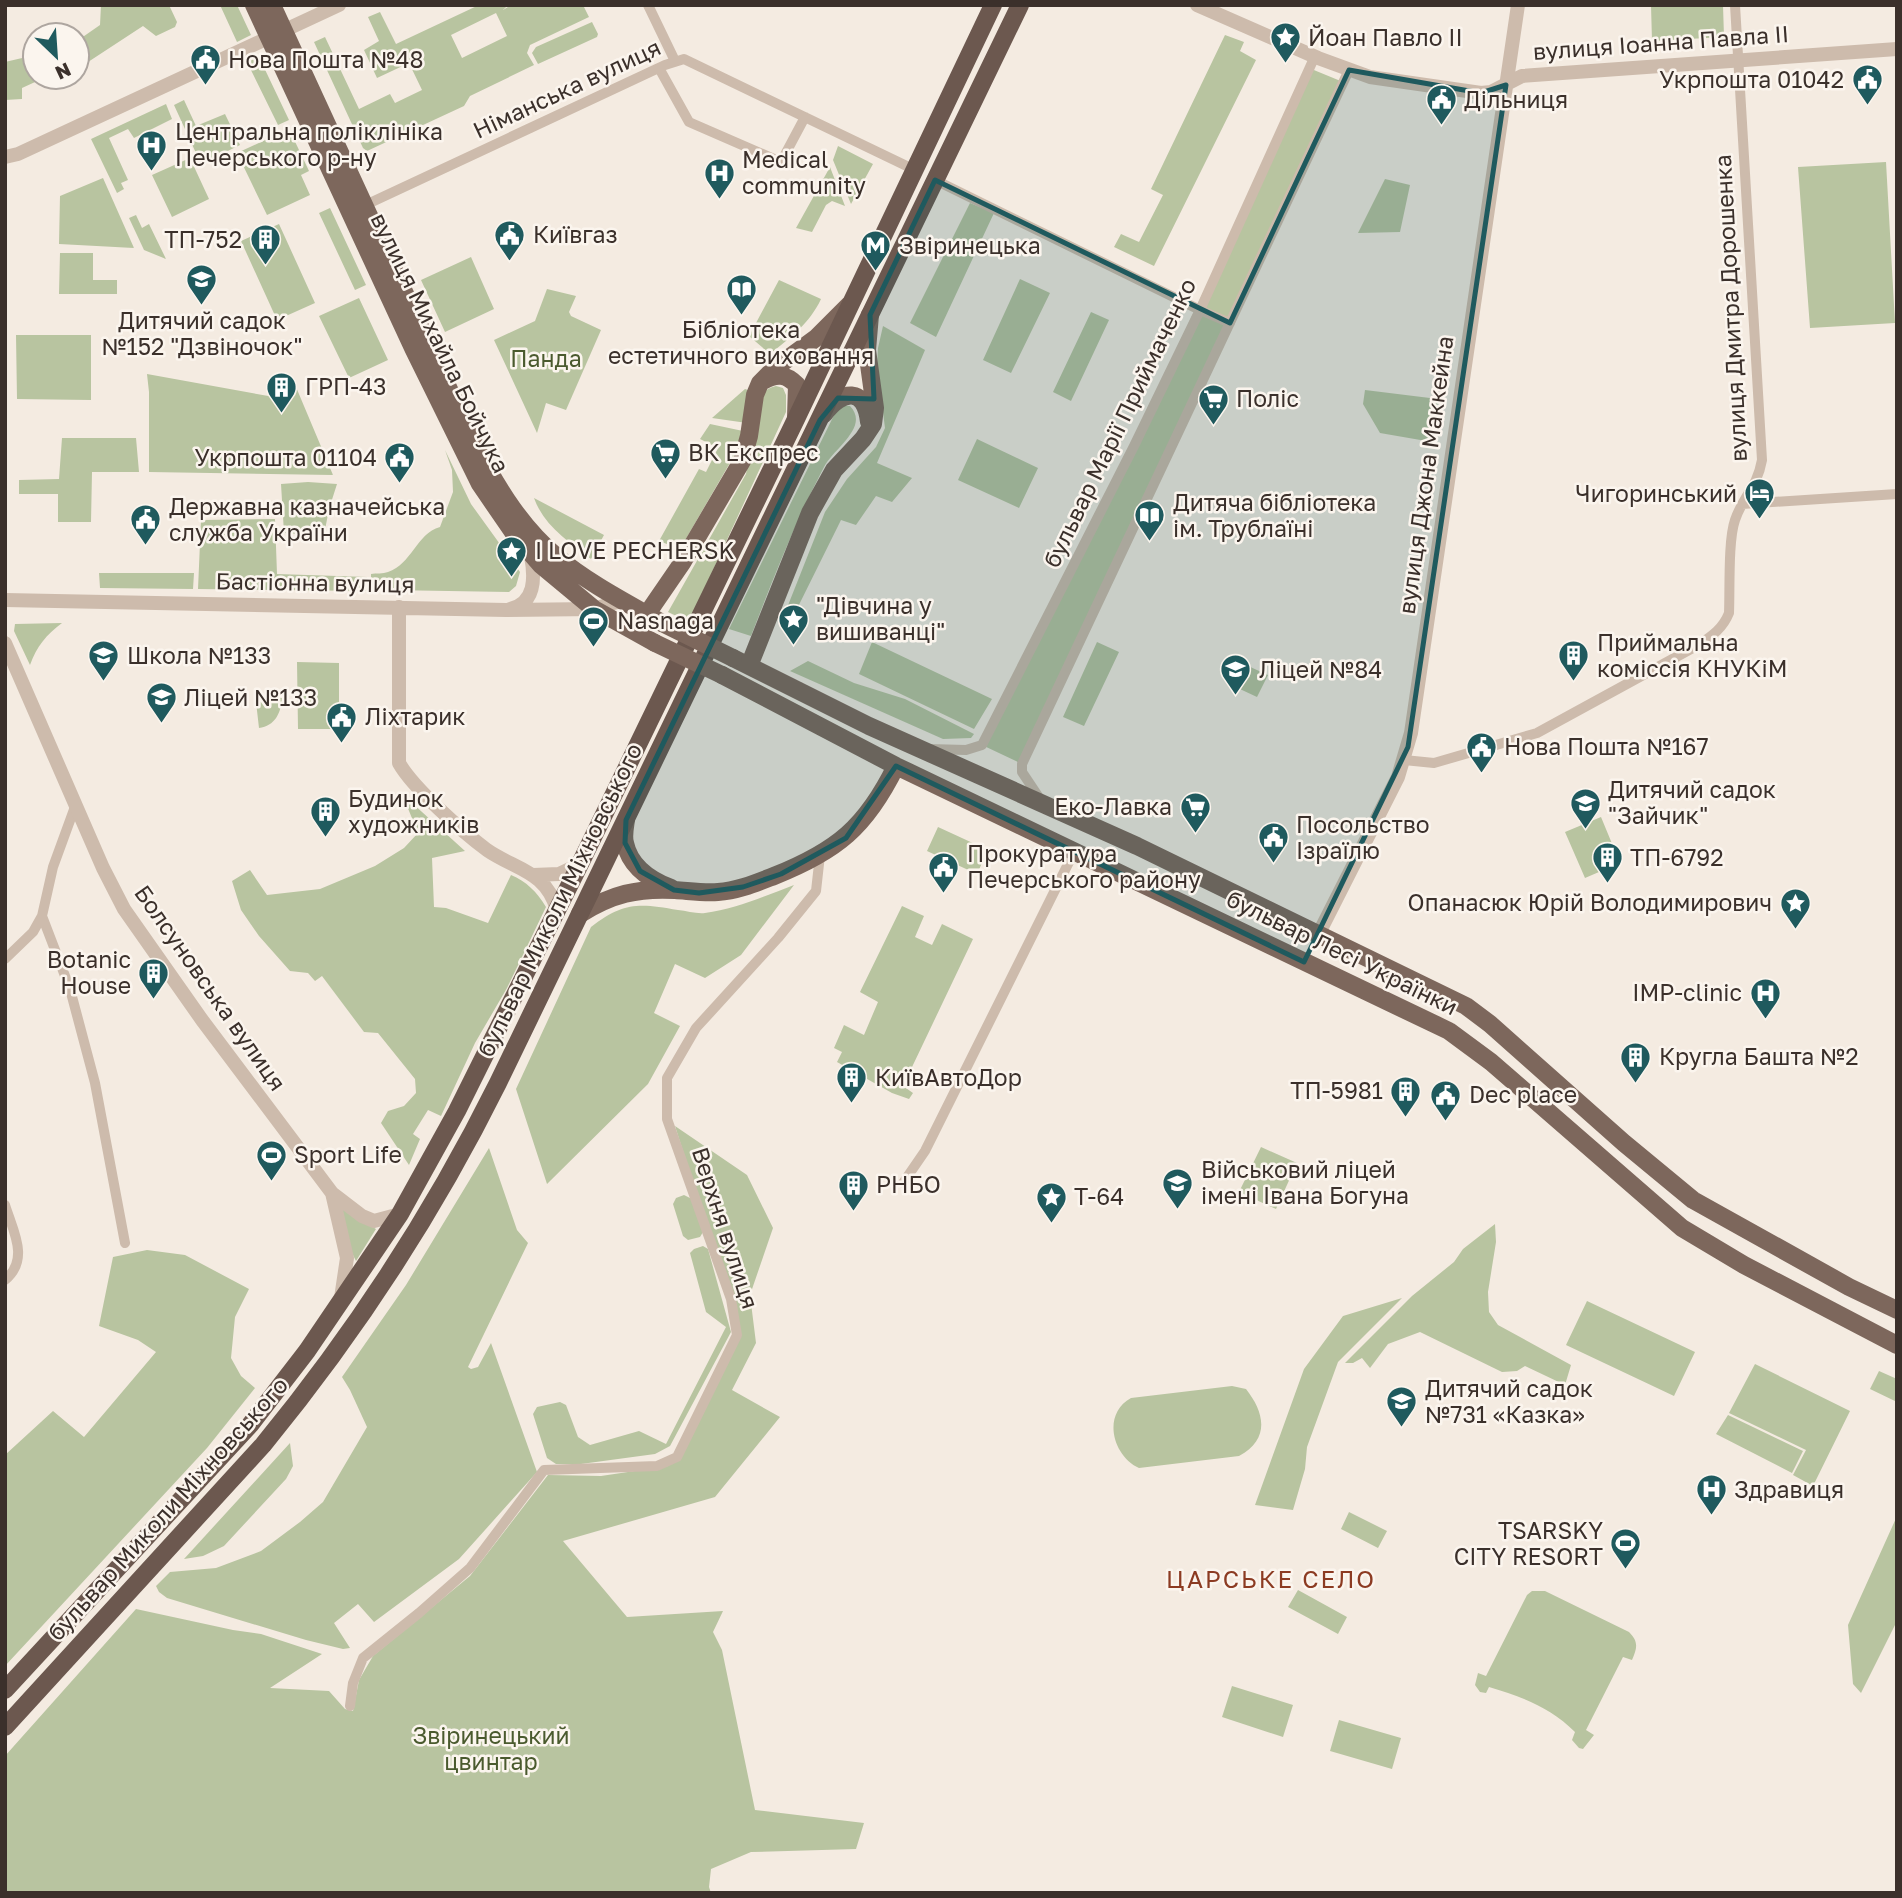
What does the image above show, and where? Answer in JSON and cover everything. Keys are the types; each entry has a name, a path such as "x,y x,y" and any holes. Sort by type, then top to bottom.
{"highway":[{"name":"бульвар Миколи Міхновського","path":"5,1690 245,1432 290,1376 400,1214 457,1111 580,864 993,5"},
{"name":"бульвар Миколи Міхновського","path":"5,1727 246,1464 301,1398 412,1238 450,1174 493,1094 1020,5"}],"main road":[{"name":"вулиця Михайла Бойчука","path":"254,5 276,34 357,209 468,463 497,511 531,556 594,609 655,643 722,675"},
{"name":"вулиця Михайла Бойчука","path":"272,5 276,34"},
{"name":"вулиця Михайла Бойчука","path":"357,209 470,435 497,485 528,528 544,546 572,568 622,600 741,662"},
{"path":"654,619 682,563 741,461 760,383 775,368 816,338 851,302"},
{"path":"741,662 810,513 834,470 868,432 875,417 867,349 870,315"},
{"path":"760,383 772,376 789,377 797,385 796,419"},
{"path":"820,420 838,398 853,396 868,412 868,432"},
{"name":"бульвар Лесі Українки","path":"741,662 919,749 1138,846 1466,1006 1692,1200 1849,1287 1897,1310"},
{"name":"бульвар Лесі Українки","path":"722,675 896,765 1407,1010 1463,1040 1682,1228 1744,1265 1897,1345"},
{"path":"771,699 770,691 781,681"},
{"path":"580,914 613,895 629,891 722,892 781,874 820,855 846,838 884,789 896,765"},
{"path":"626,820 625,842 640,871 651,880 674,890"},
{"path":"1304,962 1319,933"}],"street":[{"path":"5,158 339,5"},
{"path":"648,5 675,61"},
{"name":"вулиця Іоанна Павла II","path":"1196,5 1349,70 1397,81 1481,93 1491,92 1522,76 1897,49"},
{"name":"вулиця Джона Маккейна","path":"1319,933 1394,785 1411,733 1518,5"},
{"name":"вулиця Дмитра Дорошенка","path":"1404,760 1434,763 1547,728 1720,630 1729,612 1734,523 1742,504 1759,478 1762,460 1735,5"},
{"name":"бульвар Марії Приймаченко","path":"919,749 966,750 982,746 1073,570 1200,310 1315,56"},
{"name":"Німанська вулиця","path":"357,209 659,68 675,61 689,60 915,170"},
{"path":"659,68 689,122 780,162 805,117"},
{"path":"1044,804 1022,772 1022,764 1349,70"},
{"path":"935,180 1230,323"},
{"path":"1742,504 1897,494"},
{"path":"506,610 519,607 532,591 535,579 531,556"},
{"name":"Бастіонна вулиця","path":"5,600 506,610 594,609 622,600"},
{"path":"399,607 399,763 424,793 485,848 533,875 549,891 557,910"},
{"name":"Болсуновська вулиця","path":"5,643 10,666 124,909 202,1020 332,1193 362,1216 374,1221 400,1214"},
{"path":"5,959 33,932 42,916 53,867 76,804"},
{"path":"903,1183 925,1151 1075,850"},
{"name":"Верхня вулиця","path":"350,1706 353,1683 363,1658 470,1568 544,1470 657,1466 677,1457 737,1335 731,1299 667,1119 667,1079 696,1028 778,938 816,891 820,855"},
{"path":"533,875 559,874 580,864"},
{"path":"42,916 70,989 95,1083 125,1243"},
{"name":"Болсуновська вулиця","path":"332,1193 347,1258 339,1306"},
{"path":"5,1205 19,1249 15,1270 5,1280"}],"highlighted area":[{"path":"1349,70 1481,93 1506,85 1408,747 1304,962 896,766 846,838 781,874 743,887 699,893 674,890 640,871 625,843 626,820 820,420 838,398 874,399 870,315 935,180 1230,323"}],"green space":[{"path":"101,5 169,5 177,22 175,27 156,36 143,26 91,60 91,31 100,25"},
{"path":"220,5 237,5 251,35 237,42"},
{"path":"479,5 508,5 503,10 511,5 583,5 589,17 530,45 527,53 534,65 470,96 464,106 367,151 363,148 314,42 325,37 359,109 390,94 395,103 422,90 409,63 377,78 364,50 379,41 368,17 380,12 396,44","holes":["496,13 507,36 462,58 451,35"]},
{"path":"1651,5 1723,5 1724,37 1652,41"},
{"path":"592,22 597,37 538,64 532,53 536,47"},
{"path":"1225,35 1244,42 1240,51 1256,60 1154,266 1114,247 1121,234 1139,242 1163,195 1151,189"},
{"path":"259,57 289,120 278,125 247,62"},
{"path":"21,58 22,99 5,100 5,62"},
{"path":"1309,68 1343,82 1022,764 982,745 1066,583"},
{"path":"184,100 196,126 225,114 240,145 201,164 174,105"},
{"path":"166,104 172,119 134,138 128,129 109,138 128,180 121,183 124,189 117,193 91,139"},
{"path":"289,129 309,171 301,175 310,195 267,215 237,153"},
{"path":"838,146 873,164 851,204 833,160"},
{"path":"190,158 209,199 172,217 152,175"},
{"path":"1886,162 1895,323 1810,328 1798,167"},
{"path":"830,167 845,206 832,201 826,205 812,232 796,228"},
{"path":"103,178 134,248 59,244 60,196"},
{"path":"1385,179 1410,185 1400,232 1358,233"},
{"path":"970,203 994,213 936,337 910,323"},
{"path":"330,208 366,285 355,290 319,213"},
{"path":"136,215 142,228 149,224 166,259 144,250 129,218"},
{"path":"279,224 315,303 277,320 241,241"},
{"path":"60,253 93,253 93,280 117,280 117,294 59,294"},
{"path":"471,257 494,309 445,332 421,280"},
{"path":"1020,279 1050,293 1011,373 983,360"},
{"path":"779,280 821,299 805,323 770,354 749,336"},
{"name":"Панда","path":"547,289 576,296 569,312 571,316 601,330 566,410 546,403 537,433 494,340 535,321"},
{"path":"359,298 388,360 349,378 319,316"},
{"path":"1091,312 1109,320 1071,401 1053,392"},
{"path":"883,326 925,350 877,463 912,478 892,502 876,496 856,525 841,520 787,629 781,623 825,512 847,479 876,447 885,428 877,365"},
{"path":"16,335 91,335 91,400 17,399"},
{"path":"147,374 274,397 296,387 333,475 149,472"},
{"path":"776,386 783,388 786,395 786,412 689,622 668,612 746,474 759,402 765,391"},
{"path":"745,389 751,391 747,423 712,418"},
{"path":"1365,390 1438,399 1432,442 1380,433 1363,404"},
{"path":"850,406 855,414 853,430 824,467 813,488 751,636 729,629 838,407"},
{"path":"710,424 743,431 738,449 680,549 659,541 699,469 706,472 718,448 700,439"},
{"path":"62,438 136,438 139,472 92,472 91,522 58,522 58,494 19,494 19,480 59,479"},
{"path":"977,439 1038,468 1019,508 958,480"},
{"path":"445,450 471,504 520,572 516,586 509,592 388,590 387,584 371,585 371,574 386,573 396,568 425,536 440,527 453,492 452,470"},
{"path":"281,484 337,484 324,535 284,533"},
{"path":"534,498 604,535 591,559 550,525"},
{"path":"275,519 277,574 367,577 366,591 198,589 201,520"},
{"path":"99,573 194,573 193,589 100,588"},
{"path":"62,623 43,641 30,665 14,631 15,624"},
{"path":"872,642 992,699 974,729 859,674"},
{"path":"1097,642 1119,652 1084,726 1063,717"},
{"path":"808,661 854,683 905,699 974,734 971,738 943,739 790,671"},
{"path":"1237,661 1268,675 1257,697 1227,683"},
{"path":"297,662 339,663 339,729 298,729"},
{"path":"259,698 282,698 276,718 269,725 259,728 256,702"},
{"path":"411,802 465,851 432,858 434,907 446,908 488,923 511,875 531,888 546,907 507,988 475,1043 441,1116 428,1110 413,1134 420,1139 409,1165 381,1123 388,1111 404,1106 416,1093 415,1079 378,1033 364,1032 322,976 315,981 308,973 290,971 259,936 241,910 232,881 250,870 267,895 320,889 375,866 404,848 418,833 407,806"},
{"path":"1601,817 1620,863 1585,878 1565,832"},
{"path":"938,827 988,850 977,874 927,851"},
{"path":"794,885 741,955 705,978 675,964 654,1013 680,1026 648,1084 547,1184 516,1089 591,927 613,913 632,906 705,913 739,905"},
{"path":"902,906 924,916 915,937 932,945 942,924 973,939 903,1086 913,1093 909,1099 892,1093 837,1062 842,1052 834,1048 844,1025 864,1035 878,1002 860,992"},
{"name":"Звіринецький цвинтар","path":"675,1126 747,1175 773,1228 750,1295 756,1343 732,1390 780,1417 715,1497 563,1541 627,1617 723,1611 713,1632 722,1650 755,1810 864,1823 856,1849 751,1852 711,1869 711,1893 5,1893 5,1756 136,1609 261,1634 322,1654 270,1688 329,1691 345,1709 353,1711 359,1680 373,1656 470,1576 548,1475 601,1476 668,1466 741,1335"},
{"path":"1261,1147 1297,1163 1276,1209 1239,1192"},
{"path":"489,1148 517,1230 528,1243 468,1367 478,1367 491,1343 537,1472 459,1559 374,1622 358,1604 334,1623 350,1648 343,1649 306,1640 167,1598 156,1586 170,1572 216,1568 261,1551 323,1502 367,1427 342,1377 406,1285"},
{"path":"684,1195 692,1199 703,1232 700,1237 688,1240 683,1236 673,1204 676,1198"},
{"path":"341,1208 376,1229 356,1261 351,1251"},
{"path":"1495,1224 1496,1242 1488,1292 1489,1312 1498,1325 1571,1365 1565,1385 1525,1366 1517,1371 1502,1372 1420,1332 1388,1344 1370,1368 1362,1358 1353,1363 1345,1363 1412,1296"},
{"path":"703,1246 708,1249 731,1332 670,1446 655,1454 581,1464 556,1464 547,1458 533,1414 537,1407 560,1402 566,1405 578,1437 590,1445 639,1431 666,1444 726,1327 706,1312 690,1253"},
{"path":"147,1250 185,1255 249,1289 235,1317 231,1358 241,1376 255,1388 207,1448 5,1666 5,1455 53,1411 84,1437 156,1352 138,1340 99,1326 113,1257"},
{"path":"1402,1298 1338,1362 1307,1447 1305,1469 1293,1510 1255,1505 1304,1369 1343,1316"},
{"path":"1587,1301 1695,1352 1674,1396 1566,1345"},
{"path":"1755,1364 1850,1411 1813,1486 1793,1475 1806,1450 1729,1413"},
{"path":"1879,1371 1897,1379 1897,1402 1870,1389"},
{"path":"1232,1386 1246,1389 1257,1407 1261,1425 1256,1442 1239,1456 1139,1468 1122,1454 1114,1434 1114,1424 1116,1414 1131,1398"},
{"path":"1728,1415 1803,1451 1792,1473 1716,1434"},
{"path":"290,1443 293,1466 286,1479 224,1546 203,1556 184,1559"},
{"path":"1349,1512 1387,1531 1378,1548 1341,1529"},
{"path":"1897,1516 1897,1621 1861,1693 1853,1684 1848,1625"},
{"path":"1298,1590 1347,1617 1338,1634 1288,1607"},
{"path":"1532,1591 1545,1591 1629,1632 1636,1642 1632,1660 1623,1657 1586,1730 1594,1735 1583,1749 1572,1740 1575,1732 1546,1709 1489,1687 1486,1693 1480,1692 1475,1685 1478,1673 1486,1676 1527,1595"},
{"path":"1232,1686 1293,1705 1283,1737 1222,1717"},
{"path":"1339,1720 1401,1738 1392,1769 1330,1751"}],"place":[{"name":"Йоан Павло II","path":"1285,65"},
{"name":"Нова Пошта №48","path":"205,87"},
{"name":"Укрпошта 01042","path":"1867,107"},
{"name":"Дільниця","path":"1441,127"},
{"name":"Центральна поліклініка Печерського р-ну","path":"152,172"},
{"name":"Medical community","path":"719,200"},
{"name":"Київгаз","path":"510,262"},
{"name":"ТП-752","path":"265,267"},
{"name":"Звіринецька","path":"876,273"},
{"name":"Дитячий садок №152 \"Дзвіночок\"","path":"202,307"},
{"name":"Бібліотека естетичного виховання","path":"741,316"},
{"name":"ГРП-43","path":"282,414"},
{"name":"Поліс","path":"1213,426"},
{"name":"ВК Експрес","path":"665,480"},
{"name":"Укрпошта 01104","path":"400,485"},
{"name":"Чигоринський","path":"1760,521"},
{"name":"Дитяча бібліотека ім. Трублаїні","path":"1150,543"},
{"name":"Державна казначейська служба України","path":"146,547"},
{"name":"I LOVE PECHERSK","path":"512,578"},
{"name":"\"Дівчина у вишиванці\"","path":"793,646"},
{"name":"Nasnaga","path":"594,648"},
{"name":"Школа №133","path":"104,683"},
{"name":"Приймальна коміссія КНУКіМ","path":"1574,683"},
{"name":"Ліцей №84","path":"1236,697"},
{"name":"Ліцей №133","path":"161,725"},
{"name":"Ліхтарик","path":"342,744"},
{"name":"Нова Пошта №167","path":"1481,774"},
{"name":"Дитячий садок \"Зайчик\"","path":"1585,830"},
{"name":"Еко-Лавка","path":"1195,834"},
{"name":"Будинок художників","path":"325,839"},
{"name":"Посольство Ізраїлю","path":"1273,865"},
{"name":"ТП-6792","path":"1607,885"},
{"name":"Прокуратура Печерського району","path":"944,894"},
{"name":"Опанасюк Юрій Володимирович","path":"1795,930"},
{"name":"Botanic House","path":"154,1000"},
{"name":"IMP-clinic","path":"1765,1020"},
{"name":"Кругла Башта №2","path":"1636,1084"},
{"name":"КиївАвтоДор","path":"852,1105"},
{"name":"ТП-5981","path":"1406,1118"},
{"name":"Dec place","path":"1446,1122"},
{"name":"Sport Life","path":"271,1182"},
{"name":"Військовий ліцей імені Івана Богуна","path":"1178,1210"},
{"name":"РНБО","path":"853,1212"},
{"name":"Т-64","path":"1051,1224"},
{"name":"Дитячий садок №731 «Казка»","path":"1402,1429"},
{"name":"Здравиця","path":"1711,1517"},
{"name":"TSARSKY CITY RESORT","path":"1626,1571"}],"district":[{"name":"ЦАРСЬКЕ СЕЛО","path":"1271,1580"}]}
